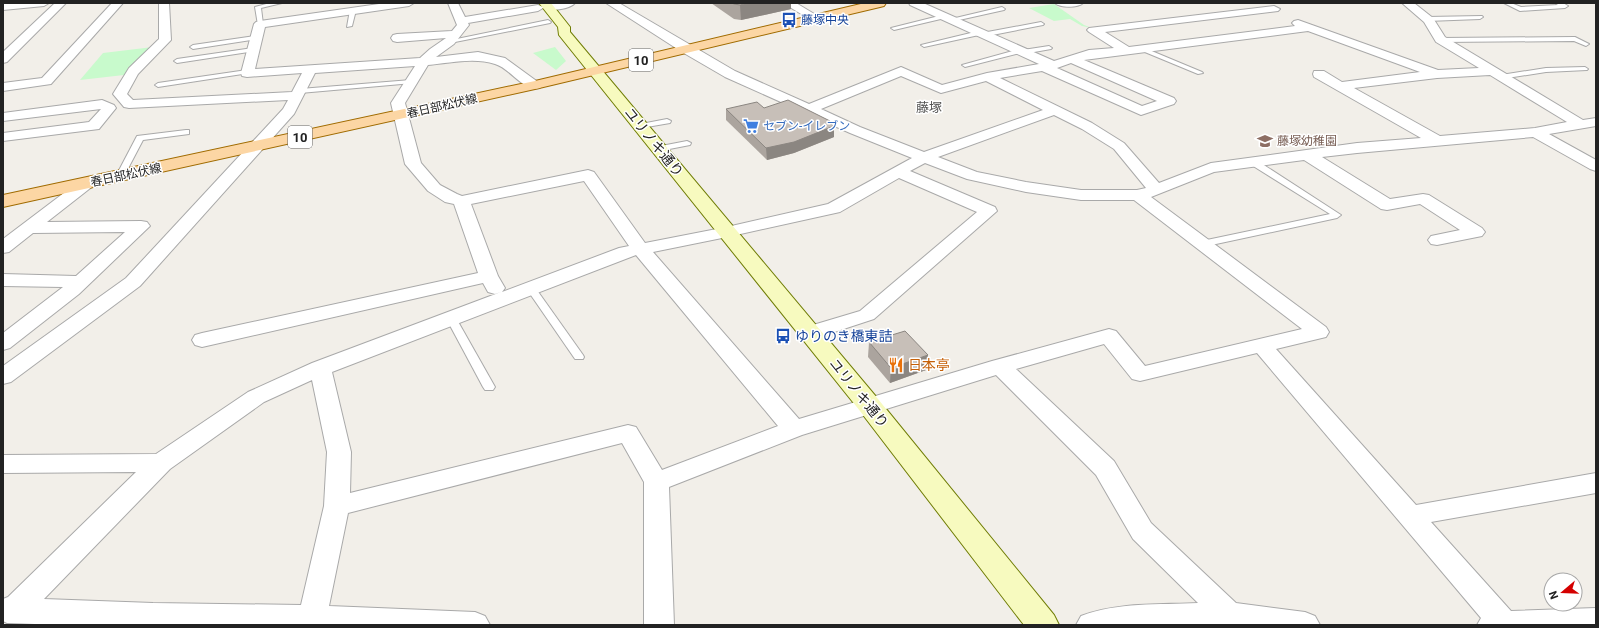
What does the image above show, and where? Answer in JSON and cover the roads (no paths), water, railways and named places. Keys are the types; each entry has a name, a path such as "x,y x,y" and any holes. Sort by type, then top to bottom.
{"main road":[{"name":"春日部松伏線","path":"3,201 535,85 880,3"}],"street":[{"path":"3,7 44,3"},
{"path":"3,59 61,3"},
{"path":"3,87 46,81 118,3"},
{"path":"164,3 165,40 132,72 124,84 120,94 129,104 298,93"},
{"path":"409,3 260,24 255,38 247,74 424,62 478,56 501,61 535,85"},
{"path":"453,3 463,25 424,62 398,103 413,164 434,188 451,198 461,201 588,175 640,248 794,429"},
{"path":"462,21 541,5 570,3"},
{"path":"611,3 686,50 730,74 762,90 810,109 855,130 973,176 1026,187 1081,195 1138,195 1156,190 1211,168 1253,162 1436,140 1535,132 1596,122"},
{"path":"788,3 815,18"},
{"path":"914,3 946,19 1021,52 1141,111 1169,101 1072,59"},
{"path":"1060,3 1078,3"},
{"path":"1407,3 1427,19 1441,40 1580,124"},
{"path":"541,5 548,22 555,29 564,32"},
{"path":"541,5 564,28 564,32"},
{"path":"1127,51 1092,30 1270,6 1285,18 1438,74"},
{"path":"810,109 901,70 941,90 987,77 1048,66 1089,54 1127,51 1311,27"},
{"name":"ユリノキ通り","path":"564,32 869,405 1043,625"},
{"path":"397,38 452,37"},
{"path":"3,45 18,44"},
{"path":"3,377 133,282 289,111 310,70"},
{"path":"1319,74 1436,140"},
{"path":"1340,86 1438,74 1496,74"},
{"path":"987,77 1087,126 1119,146 1156,190"},
{"path":"3,117 102,104 109,108 94,126 3,137"},
{"path":"9,610 161,463 256,397 320,368 625,252 727,232 834,208 924,157 1056,110"},
{"path":"1535,132 1596,166"},
{"path":"1307,155 1387,205 1423,199 1476,232 1437,240"},
{"path":"810,334 867,315 989,211 898,172"},
{"path":"3,248 87,183"},
{"path":"656,482 794,429 1000,366 1109,336 1140,374 1319,332 1138,195"},
{"path":"461,201 488,276 500,299"},
{"path":"3,343 80,282 141,226 30,228"},
{"path":"202,340 488,276"},
{"path":"3,280 80,282"},
{"path":"1262,346 1409,516 1498,625 1596,620"},
{"path":"1000,366 1105,468 1142,531 1229,616"},
{"path":"312,618 337,506 339,452 320,368"},
{"path":"337,506 628,433 656,482 659,625"},
{"path":"3,464 161,463"},
{"path":"1409,516 1596,483"},
{"path":"9,610 153,616 312,618 475,625"},
{"path":"1091,625 1126,619 1229,616 1305,625"}],"lane":[{"path":"260,24 258,7 279,3"},
{"path":"1507,3 1520,8 1565,6 1558,3"},
{"path":"894,28 1002,8"},
{"path":"348,26 353,10"},
{"path":"1427,19 1480,17"},
{"path":"452,37 548,22"},
{"path":"924,46 981,34 1041,24"},
{"path":"193,46 255,38"},
{"path":"1441,40 1575,39 1586,44"},
{"path":"965,65 1021,52 1049,48"},
{"path":"1142,49 1200,73"},
{"path":"177,61 253,50"},
{"path":"1496,74 1584,69"},
{"path":"158,85 247,72"},
{"path":"298,93 411,82"},
{"path":"641,126 667,121"},
{"path":"120,176 140,138 186,132"},
{"path":"659,149 687,144"},
{"path":"1202,244 1337,215 1253,162"},
{"path":"531,288 579,357"},
{"path":"451,318 488,387"}],"place":[{"name":"藤塚中央","path":"789,20"},
{"name":"セブン-イレブン","path":"751,126"},
{"name":"藤塚幼稚園","path":"1265,141"},
{"name":"ゆりのき橋東詰","path":"783,336"},
{"name":"日本亭","path":"896,365"}],"district":[{"name":"藤塚","path":"929,107"}]}
